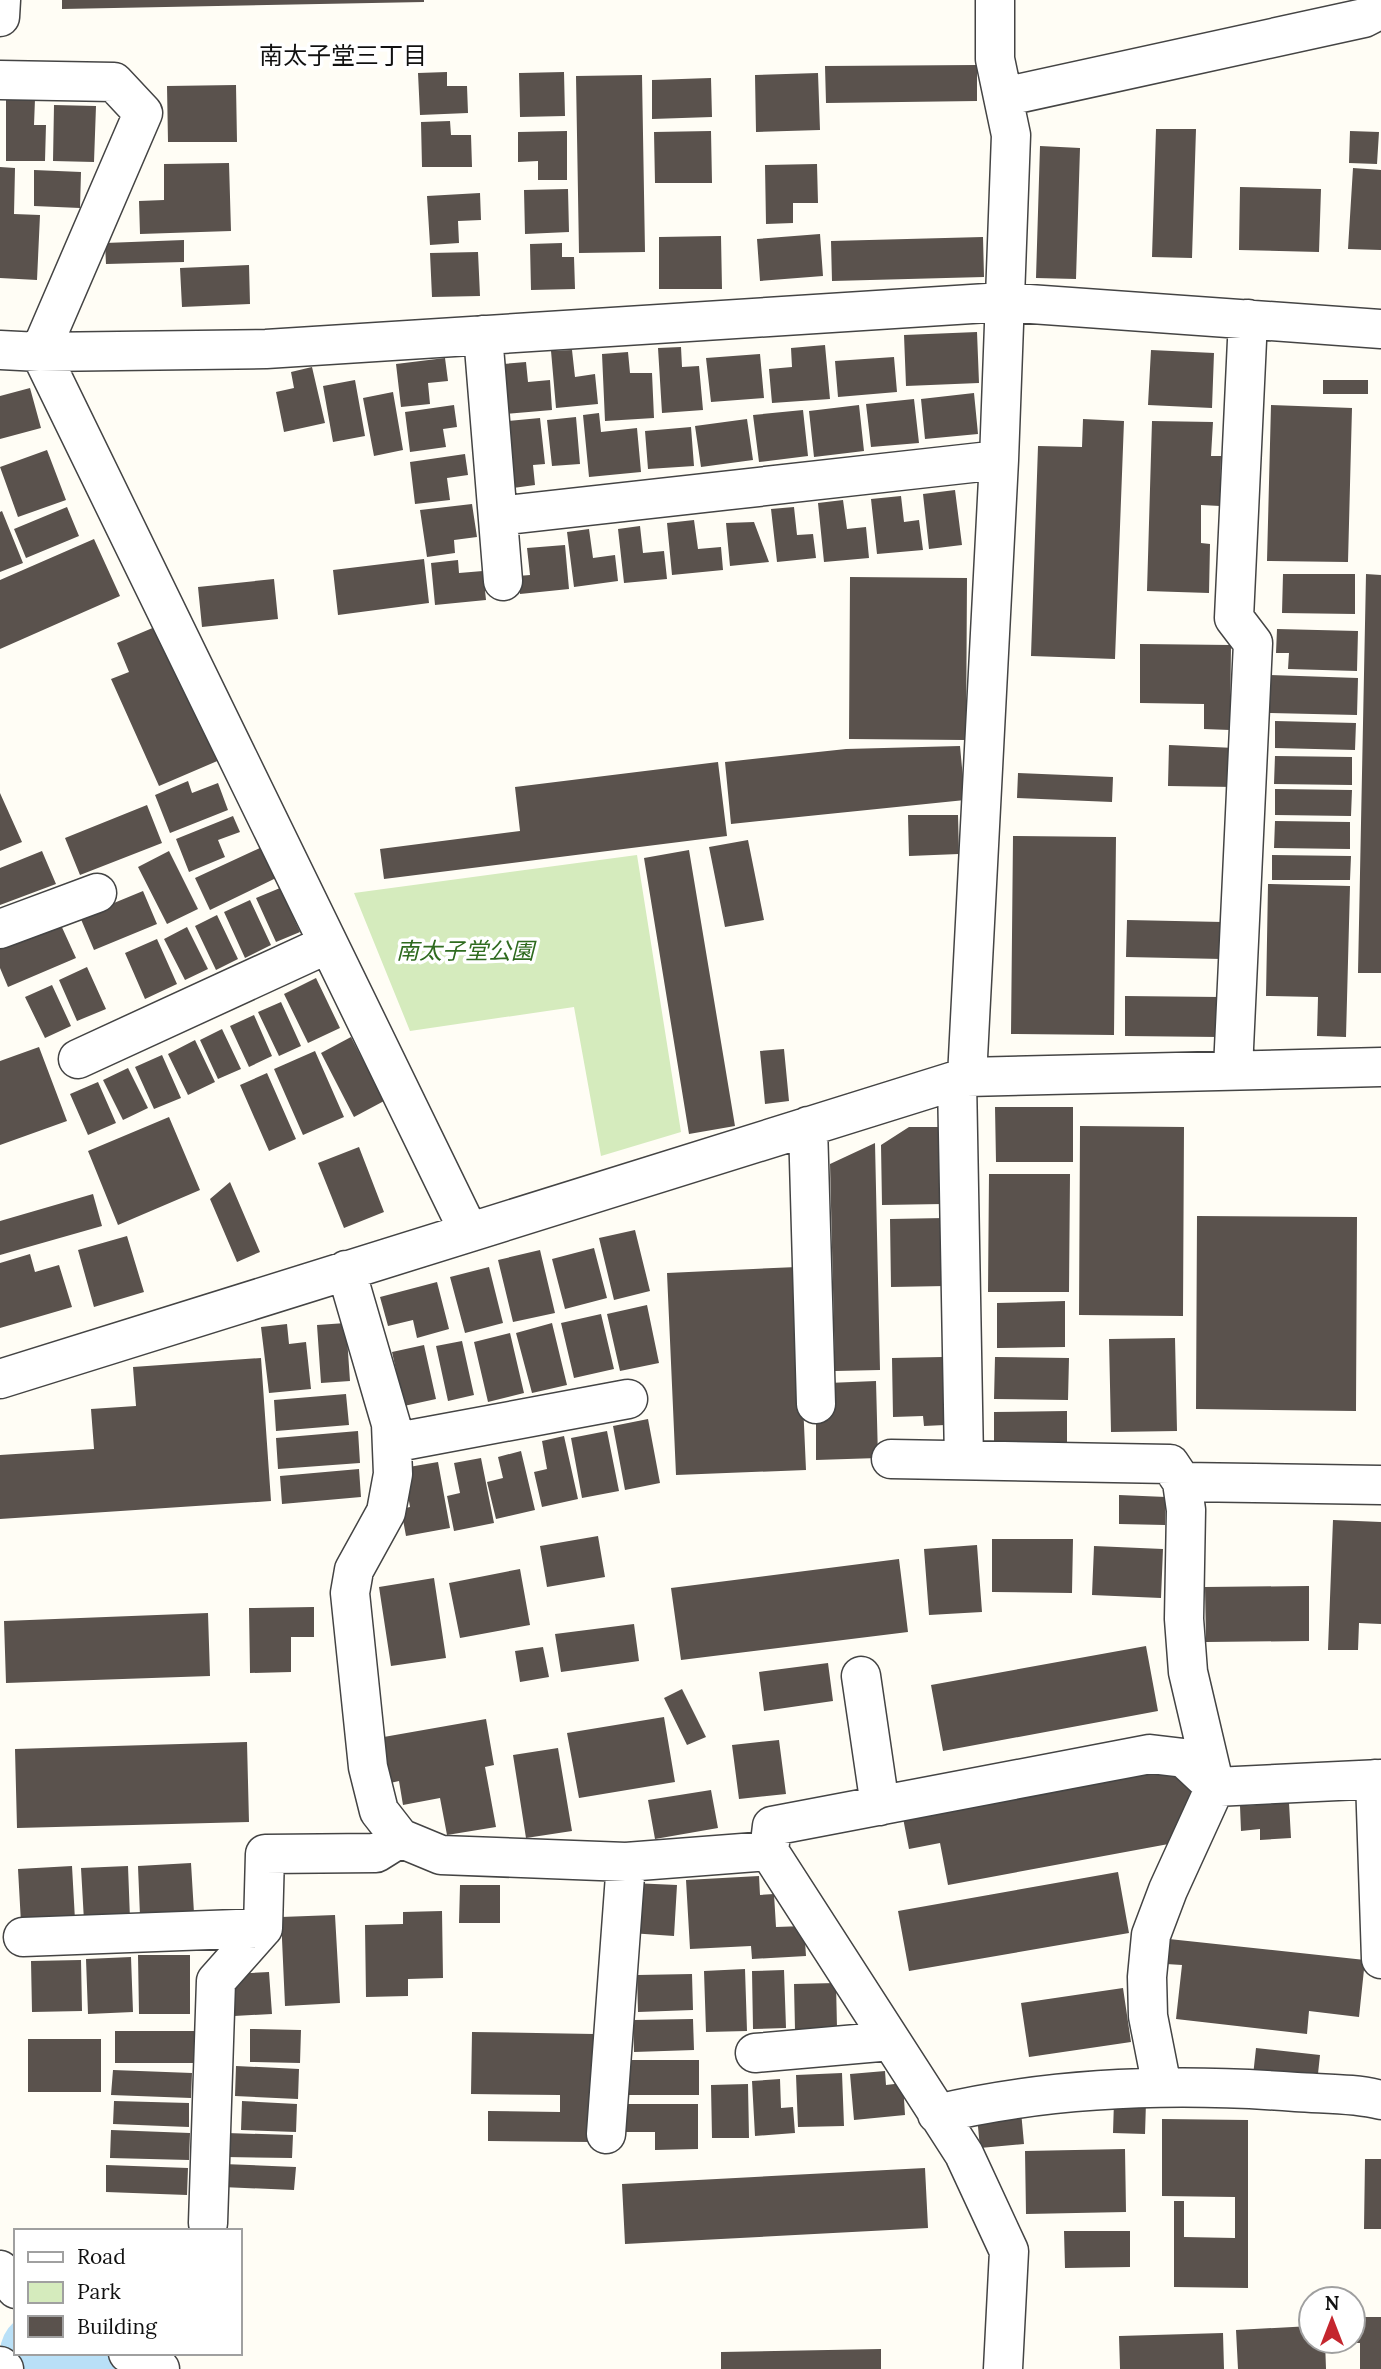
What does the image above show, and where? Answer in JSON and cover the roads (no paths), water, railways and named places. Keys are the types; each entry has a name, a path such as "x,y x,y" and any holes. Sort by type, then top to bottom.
{"street":[{"path":"0,16 1,0"},
{"path":"964,1460 962,1079 999,460 1011,135 995,59 995,0"},
{"path":"1003,97 1370,9"},
{"path":"0,80 114,82 143,113 40,352 469,1232"},
{"path":"0,350 40,352 265,349 1003,302 1381,330"},
{"path":"1233,1069 1253,643 1234,618 1248,320"},
{"path":"483,335 503,581"},
{"path":"498,516 999,460"},
{"path":"0,929 97,893"},
{"path":"78,1059 328,944"},
{"path":"0,1379 962,1079 1381,1066"},
{"path":"808,1126 816,1404"},
{"path":"346,1270 391,1424 393,1474 386,1512 354,1570 350,1593 368,1767 379,1811 400,1838 441,1855 626,1862 769,1851"},
{"path":"392,1443 628,1399"},
{"path":"891,1459 1170,1464 1182,1482 1186,1510 1184,1619 1188,1672 1215,1787 1168,1890 1151,1935 1146,1977 1148,2016 1162,2087"},
{"path":"1182,1482 1381,1485"},
{"path":"861,1675 880,1806"},
{"path":"1003,2369 1009,2251 964,2154 769,1851 772,1826 1150,1754 1184,1758 1215,1787 1378,1779 1381,1959"},
{"path":"208,2223 216,1981 263,1928 265,1854 376,1853 400,1838"},
{"path":"606,2134 626,1862"},
{"path":"23,1937 263,1928"},
{"path":"755,2053 891,2041"},
{"path":"937,2114 989,2101 1077,2091 1162,2087 1250,2088 1381,2100"},
{"path":"0,2270 14,2288"},
{"path":"132,2355 160,2369"},
{"path":"0,2366 4,2369"}],"waterway":[{"path":"45,2355 74,2369"}],"district":[{"name":"南太子堂三丁目","path":"343,56"}],"park label":[{"name":"南太子堂公園","path":"465,951"}]}
